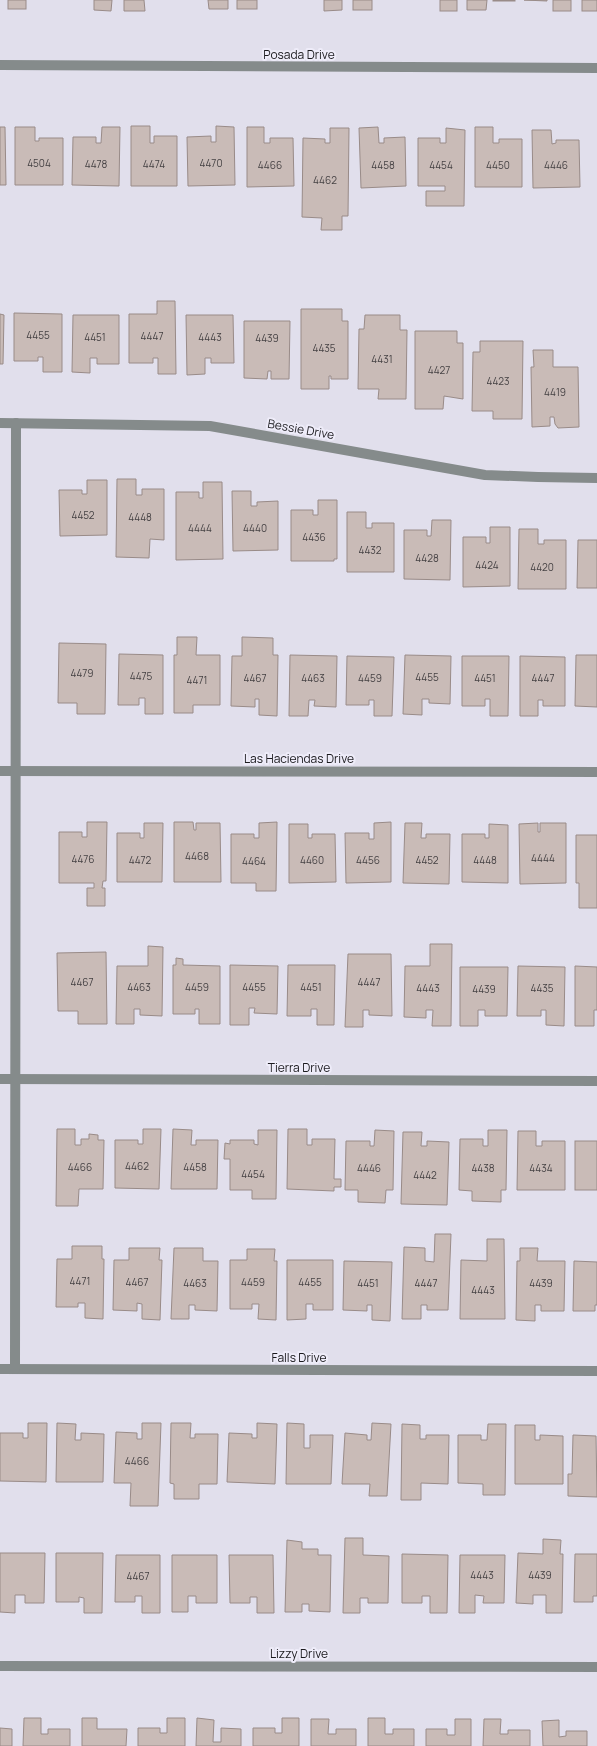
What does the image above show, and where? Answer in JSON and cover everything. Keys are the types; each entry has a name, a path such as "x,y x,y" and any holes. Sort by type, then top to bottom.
{"street":[{"name":"Posada Drive","path":"0,65 597,68"},
{"name":"Bessie Drive","path":"0,423 210,426 485,474 538,478 597,478"},
{"path":"15,1369 16,423"},
{"name":"Las Haciendas Drive","path":"0,771 597,772"},
{"name":"Tierra Drive","path":"0,1079 597,1081"},
{"name":"Falls Drive","path":"0,1369 597,1371"},
{"name":"Lizzy Drive","path":"0,1666 597,1667"}],"building":[{"path":"8,0 26,0 26,9 8,9"},
{"path":"94,0 112,0 111,11 94,10"},
{"path":"124,0 144,0 145,11 124,11"},
{"path":"208,0 228,0 228,9 209,9"},
{"path":"237,0 257,0 257,9 237,9"},
{"path":"324,0 342,0 342,10 324,11"},
{"path":"353,0 372,0 372,10 353,10"},
{"path":"440,0 457,0 457,11 440,11"},
{"path":"467,0 487,0 486,10 467,10"},
{"path":"515,0 515,1 493,1"},
{"path":"524,0 547,0 547,1"},
{"path":"553,0 571,0 571,11 553,11"},
{"path":"582,0 597,0 597,11 582,11"},
{"path":"131,126 150,126 150,143 154,143 154,136 177,136 177,186 131,186"},
{"path":"216,126 234,127 235,185 188,186 187,137 211,136 211,142 216,142"},
{"path":"0,127 5,127 6,185 0,185"},
{"path":"15,127 35,127 35,141 39,141 39,138 63,138 63,185 15,185"},
{"path":"102,127 120,127 119,186 72,185 73,137 96,137 96,143 101,143"},
{"path":"247,127 264,127 264,143 270,143 270,138 293,138 294,186 247,187"},
{"path":"378,127 379,143 384,143 384,138 405,137 406,186 361,188 359,128"},
{"path":"475,127 493,127 493,143 499,143 499,139 522,139 522,187 475,187"},
{"path":"330,128 349,128 348,216 342,216 342,230 321,230 322,218 302,217 303,138 325,139 325,143 330,143"},
{"path":"446,128 465,130 464,206 426,206 426,191 445,191 445,186 418,186 418,138 440,138 440,143 446,143"},
{"path":"532,130 551,130 552,144 556,143 556,140 579,140 580,187 533,188"},
{"path":"157,301 175,301 176,374 158,374 158,358 153,358 153,363 129,363 129,314 157,314"},
{"path":"301,309 342,309 342,321 348,321 348,379 331,379 331,376 329,376 329,389 301,389"},
{"path":"14,313 62,314 62,372 43,372 43,357 38,357 38,361 14,361"},
{"path":"0,314 4,315 3,364 0,364"},
{"path":"73,315 119,315 119,364 97,364 97,358 90,358 90,373 72,372"},
{"path":"186,315 233,315 234,363 211,363 211,358 205,358 205,374 187,375"},
{"path":"365,315 400,315 400,330 407,330 406,399 378,399 379,389 358,389 359,329 364,329"},
{"path":"244,321 290,321 289,379 271,379 271,371 268,371 267,379 244,378"},
{"path":"415,331 457,331 457,343 463,343 463,399 444,396 443,409 415,409"},
{"path":"480,341 523,341 522,419 493,419 493,411 472,411 473,352 480,352"},
{"path":"533,350 553,350 553,367 578,367 579,427 558,428 555,424 554,417 550,417 550,426 532,427 531,367 534,367"},
{"path":"117,479 136,479 136,495 142,495 142,489 164,489 164,540 150,539 149,558 116,557"},
{"path":"87,480 107,480 107,535 60,536 59,490 82,490 82,494 87,494"},
{"path":"203,482 222,482 223,559 176,560 176,492 199,492 199,498 203,498"},
{"path":"232,491 251,491 251,506 257,506 257,502 278,501 278,550 233,551"},
{"path":"318,500 337,500 337,559 334,559 334,561 291,561 291,510 313,510 313,515 318,515"},
{"path":"347,512 366,512 366,528 372,528 372,523 394,523 394,572 347,572"},
{"path":"432,520 451,520 450,580 404,579 404,530 427,530 427,536 431,536"},
{"path":"490,527 510,527 510,586 463,587 463,537 486,537 486,543 490,543"},
{"path":"519,529 538,529 538,544 544,544 544,540 566,540 566,589 518,589"},
{"path":"578,540 597,540 597,588 577,588"},
{"path":"177,637 197,637 196,655 220,655 220,705 193,705 193,713 174,713 174,655 177,655"},
{"path":"242,637 273,638 273,655 278,655 277,716 259,715 259,699 255,699 255,707 231,706 232,656 242,656"},
{"path":"59,643 106,644 105,714 77,714 77,703 58,703"},
{"path":"119,654 163,655 163,714 145,714 145,698 139,698 139,705 118,705"},
{"path":"290,655 337,656 336,707 314,706 315,700 309,700 308,716 289,716"},
{"path":"405,655 451,656 450,704 429,703 429,699 422,699 422,715 403,714"},
{"path":"576,655 597,655 597,707 575,706"},
{"path":"347,656 394,657 392,716 374,716 374,700 369,700 369,705 346,705"},
{"path":"462,656 509,656 508,716 490,716 490,699 485,699 485,706 462,706"},
{"path":"520,656 565,657 565,706 543,706 543,700 538,700 538,716 520,716"},
{"path":"87,822 107,822 106,881 103,881 102,888 105,888 105,906 87,906 87,888 94,888 94,883 59,883 59,832 82,832 82,837 87,837"},
{"path":"174,822 193,822 194,830 196,830 196,823 220,823 221,882 174,882"},
{"path":"277,822 276,891 256,891 256,883 231,883 231,834 254,834 254,838 259,838 259,823"},
{"path":"391,822 391,882 346,883 345,833 369,833 369,839 374,839 374,823"},
{"path":"144,823 163,823 162,882 117,882 117,833 140,833 140,838 144,838"},
{"path":"405,823 422,823 421,838 426,838 426,834 450,834 449,884 403,883"},
{"path":"538,823 538,832 540,832 540,823 566,823 566,883 520,884 519,824"},
{"path":"289,824 308,824 308,838 312,838 312,834 335,834 336,882 289,883"},
{"path":"489,824 508,825 508,883 462,882 462,834 485,834 485,838 489,838"},
{"path":"576,835 597,835 597,908 579,908 579,883 576,883"},
{"path":"430,944 452,944 451,1026 432,1026 433,1010 426,1010 426,1018 404,1017 405,966 430,966"},
{"path":"148,946 163,947 162,1016 140,1015 140,1009 134,1009 134,1024 116,1024 117,966 148,966"},
{"path":"106,952 107,1024 78,1024 78,1011 58,1011 57,953"},
{"path":"348,954 391,954 392,1016 369,1015 369,1010 363,1010 363,1027 345,1027"},
{"path":"176,958 183,959 183,965 220,966 220,1024 199,1024 199,1009 195,1009 195,1014 173,1014 173,965 176,965"},
{"path":"230,965 278,966 277,1014 254,1013 255,1008 249,1008 249,1025 230,1025"},
{"path":"288,965 335,965 334,1025 317,1025 317,1009 311,1009 311,1016 287,1016"},
{"path":"518,966 565,967 564,1026 546,1025 546,1010 541,1010 541,1016 517,1016"},
{"path":"575,966 597,967 597,1010 594,1010 594,1026 575,1026"},
{"path":"460,967 508,967 507,1016 485,1016 485,1010 478,1010 478,1026 460,1026"},
{"path":"57,1129 75,1129 75,1145 81,1145 81,1139 89,1139 89,1134 98,1135 98,1140 104,1140 103,1189 79,1189 78,1206 56,1206"},
{"path":"143,1129 161,1129 159,1189 115,1188 115,1140 138,1140 138,1144 143,1144"},
{"path":"173,1129 192,1130 191,1145 196,1145 196,1140 218,1140 217,1189 171,1189"},
{"path":"288,1129 307,1129 307,1145 312,1145 312,1139 335,1139 334,1179 341,1179 341,1187 334,1187 334,1191 287,1189"},
{"path":"258,1130 277,1130 276,1199 252,1199 252,1190 230,1190 230,1159 224,1159 225,1143 230,1144 230,1140 254,1140 254,1144 258,1145"},
{"path":"375,1130 394,1131 393,1190 386,1190 385,1203 358,1202 358,1190 345,1190 346,1141 370,1141 370,1146 374,1146"},
{"path":"488,1130 507,1130 506,1190 501,1190 501,1202 472,1201 472,1191 459,1190 460,1139 483,1139 483,1146 488,1146"},
{"path":"518,1131 536,1131 536,1146 542,1146 542,1141 565,1141 565,1190 517,1190"},
{"path":"403,1132 422,1132 421,1146 427,1146 427,1141 449,1142 447,1205 401,1204"},
{"path":"575,1141 597,1141 597,1190 575,1190"},
{"path":"435,1234 451,1234 448,1310 427,1310 427,1305 421,1305 421,1319 402,1319 404,1247 425,1248 425,1261 434,1262"},
{"path":"487,1239 504,1239 505,1319 460,1319 461,1260 487,1261"},
{"path":"72,1246 102,1246 102,1259 104,1259 103,1319 85,1318 85,1303 78,1303 78,1307 56,1307 57,1259 72,1259"},
{"path":"129,1248 160,1248 159,1260 162,1260 160,1320 142,1319 142,1304 137,1303 137,1311 113,1310 114,1260 129,1260"},
{"path":"174,1248 203,1248 203,1261 218,1261 217,1311 195,1310 195,1305 189,1305 189,1319 171,1319"},
{"path":"520,1248 538,1248 537,1261 565,1261 564,1311 541,1311 541,1305 535,1305 535,1321 516,1320 517,1261 520,1261"},
{"path":"247,1249 275,1249 274,1261 277,1261 276,1320 258,1319 259,1304 252,1304 252,1309 230,1309 230,1260 247,1260"},
{"path":"287,1260 333,1260 333,1310 313,1310 313,1304 306,1304 306,1319 287,1320"},
{"path":"344,1261 392,1262 390,1321 372,1320 372,1305 367,1305 367,1311 343,1310"},
{"path":"574,1261 597,1262 597,1305 595,1305 595,1311 573,1311"},
{"path":"28,1423 47,1423 46,1482 0,1481 0,1433 23,1433 23,1438 28,1438"},
{"path":"57,1423 76,1424 75,1440 81,1440 81,1433 104,1434 103,1482 56,1482"},
{"path":"142,1423 161,1423 158,1506 130,1506 131,1483 114,1483 116,1432 137,1433 137,1439 142,1439"},
{"path":"171,1423 191,1423 190,1438 195,1438 195,1434 218,1434 217,1484 199,1484 199,1499 174,1499 174,1484 170,1483"},
{"path":"257,1423 277,1424 275,1484 227,1482 229,1433 252,1434 252,1438 257,1438"},
{"path":"287,1423 304,1424 304,1448 310,1448 310,1435 333,1435 331,1484 286,1484"},
{"path":"372,1423 391,1424 387,1496 369,1496 370,1484 342,1484 345,1433 367,1435 367,1440 371,1440"},
{"path":"402,1424 420,1425 420,1439 426,1439 426,1435 449,1435 448,1484 421,1483 421,1500 401,1500"},
{"path":"488,1424 506,1424 505,1495 483,1495 483,1484 458,1483 458,1435 481,1435 481,1440 487,1440"},
{"path":"515,1425 535,1425 535,1440 540,1440 540,1435 563,1436 563,1484 515,1484"},
{"path":"573,1435 596,1436 597,1497 568,1496 568,1474 572,1474"},
{"path":"345,1538 363,1538 363,1555 389,1556 388,1603 368,1603 368,1598 360,1598 360,1613 343,1613"},
{"path":"543,1539 561,1540 560,1554 563,1554 562,1613 546,1613 546,1595 533,1595 533,1604 516,1603 518,1553 543,1554"},
{"path":"287,1540 302,1542 302,1549 318,1549 318,1555 331,1555 330,1612 309,1611 309,1604 302,1604 302,1612 285,1612"},
{"path":"0,1553 45,1553 44,1603 25,1603 25,1595 15,1595 15,1613 0,1612"},
{"path":"56,1553 103,1553 102,1613 84,1613 84,1598 79,1597 79,1602 56,1602"},
{"path":"402,1554 448,1555 447,1613 430,1613 430,1596 422,1596 422,1603 402,1603"},
{"path":"575,1554 597,1554 597,1596 593,1596 593,1602 574,1602"},
{"path":"116,1555 160,1555 160,1613 142,1613 142,1596 135,1596 135,1602 115,1602"},
{"path":"172,1555 217,1555 217,1603 196,1603 196,1596 188,1596 188,1612 172,1612"},
{"path":"229,1555 273,1555 274,1613 257,1613 257,1597 250,1597 250,1603 230,1603"},
{"path":"460,1555 505,1555 504,1603 483,1603 484,1596 475,1595 475,1613 459,1613"},
{"path":"24,1718 41,1718 41,1734 48,1734 48,1729 70,1729 70,1746 23,1746"},
{"path":"82,1718 97,1718 97,1729 127,1729 126,1746 82,1746"},
{"path":"167,1718 185,1718 185,1746 138,1746 138,1728 160,1728 160,1733 167,1733"},
{"path":"197,1718 214,1720 213,1742 221,1742 221,1728 241,1729 241,1746 196,1746"},
{"path":"282,1718 299,1718 299,1746 253,1746 253,1728 275,1728 275,1733 282,1733"},
{"path":"368,1718 385,1718 385,1734 393,1734 393,1729 414,1729 414,1746 368,1746"},
{"path":"311,1719 329,1719 328,1734 336,1734 336,1729 356,1729 356,1746 311,1746"},
{"path":"455,1719 471,1719 471,1746 426,1746 426,1729 447,1729 447,1735 455,1735"},
{"path":"484,1719 501,1719 500,1734 508,1734 508,1730 530,1730 530,1746 483,1746"},
{"path":"559,1720 559,1737 566,1736 566,1731 587,1731 587,1746 543,1746 542,1721"},
{"path":"0,1728 12,1729 12,1746 0,1746"}]}
